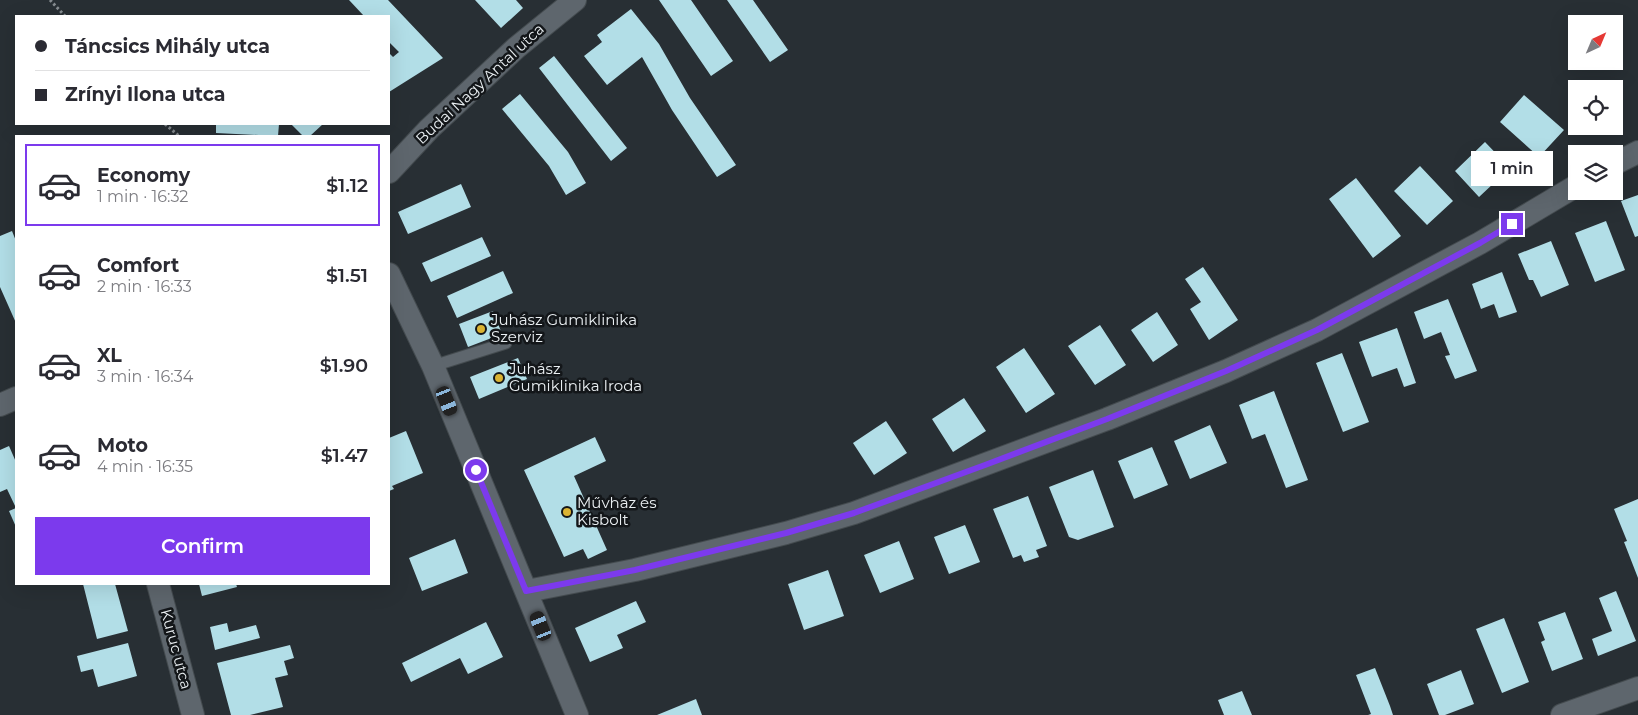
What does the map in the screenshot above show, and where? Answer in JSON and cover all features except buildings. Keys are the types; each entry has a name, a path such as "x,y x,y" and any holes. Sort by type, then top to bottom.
{"street":[{"name":"Budai Nagy Antal utca","path":"390,171 430,129 516,48 575,0"},
{"path":"1623,160 1638,152"},
{"path":"526,591 635,570 786,533 854,513 1107,419 1226,371 1317,330 1480,243 1568,191"},
{"path":"390,276 433,366 577,715"},
{"path":"0,405 15,398"},
{"name":"Kuruc utca","path":"158,585 193,715"},
{"path":"1562,715 1638,688"}],"lane":[{"path":"433,366 506,343"}],"path":[{"path":"50,0 64,15"},
{"path":"166,125 178,135"}],"place":[{"name":"Juhász Gumiklinika Szerviz","path":"481,329"},
{"name":"Juhász Gumiklinika Iroda","path":"499,378"},
{"name":"Művház és Kisbolt","path":"567,512"}],"route":[{"path":"476,470 526,591 635,570 786,533 854,513 1107,419 1226,371 1317,330 1512,224"}]}
